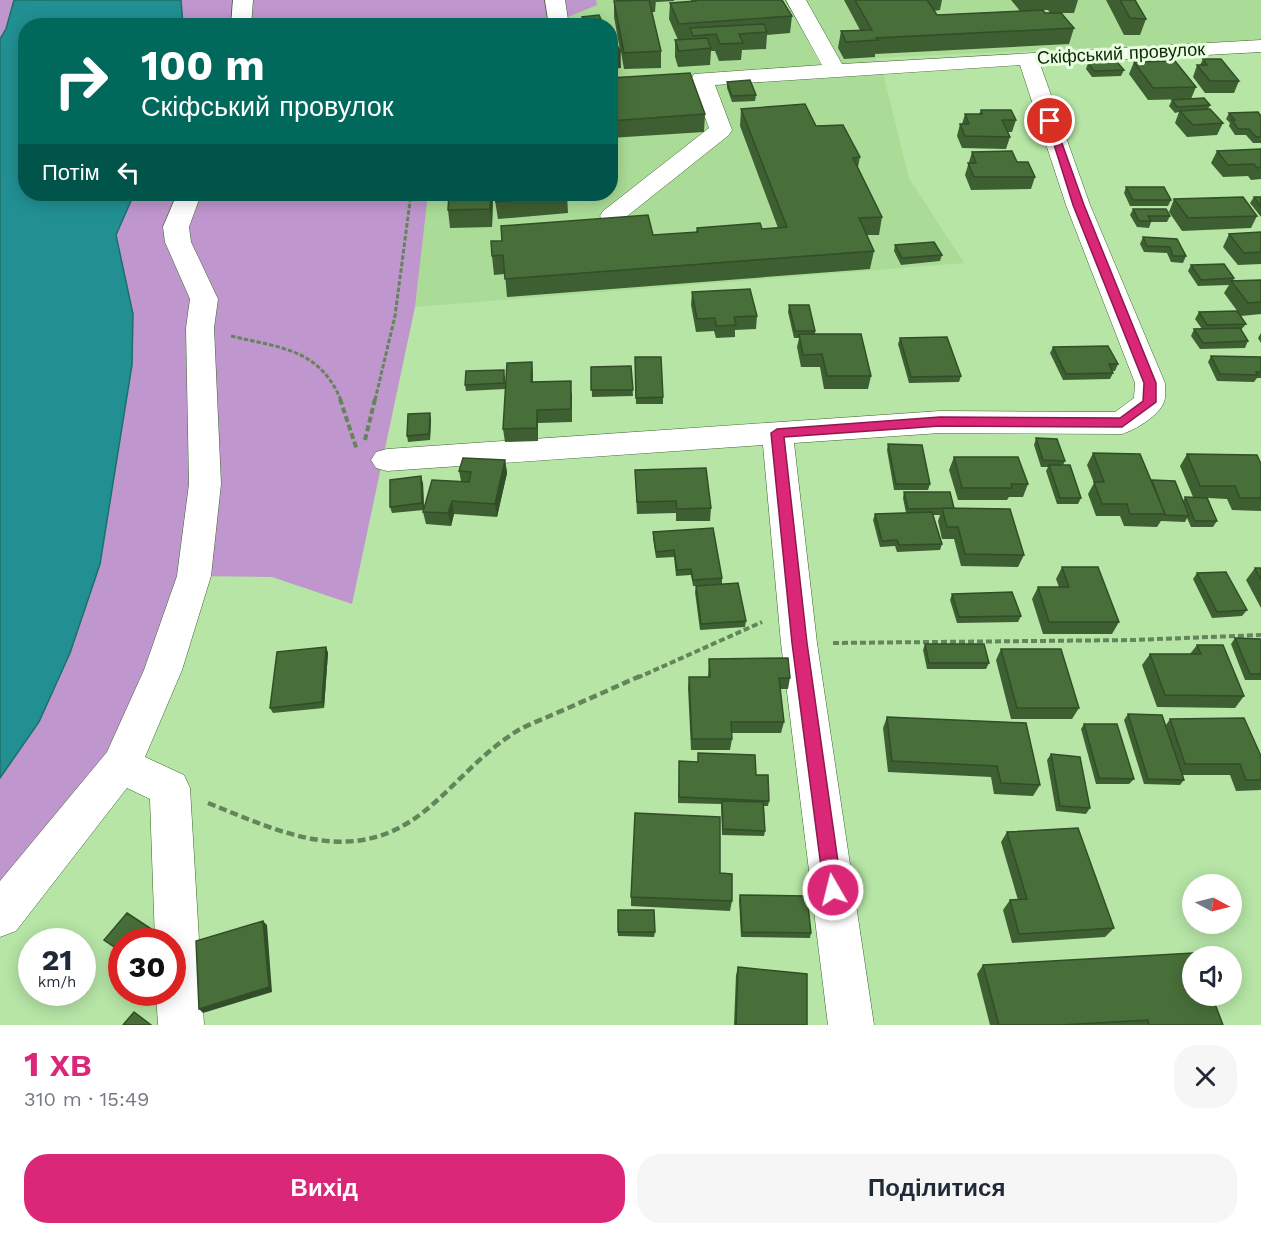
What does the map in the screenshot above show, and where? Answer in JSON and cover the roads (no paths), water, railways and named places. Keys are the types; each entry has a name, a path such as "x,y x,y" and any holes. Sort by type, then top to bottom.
{"street":[{"path":"242,18 243,0"},
{"path":"555,0 558,18"},
{"path":"796,0 835,70"},
{"name":"Скіфський провулок","path":"387,460 940,422 1122,423 1149,402 1150,383 1078,205 1028,58 1261,46"},
{"path":"612,216 721,130 702,79 1028,58"},
{"path":"0,915 121,765 163,670 194,576 205,484 200,328 204,299 178,242 176,227 186,201"},
{"path":"777,433 795,608 851,1025"},
{"path":"121,765 170,788 182,1025"}],"water":[{"path":"14,0 181,0 182,18 18,18 18,201 131,201 116,235 133,314 132,365 100,564 70,653 39,722 0,778 0,39 6,29"}]}
